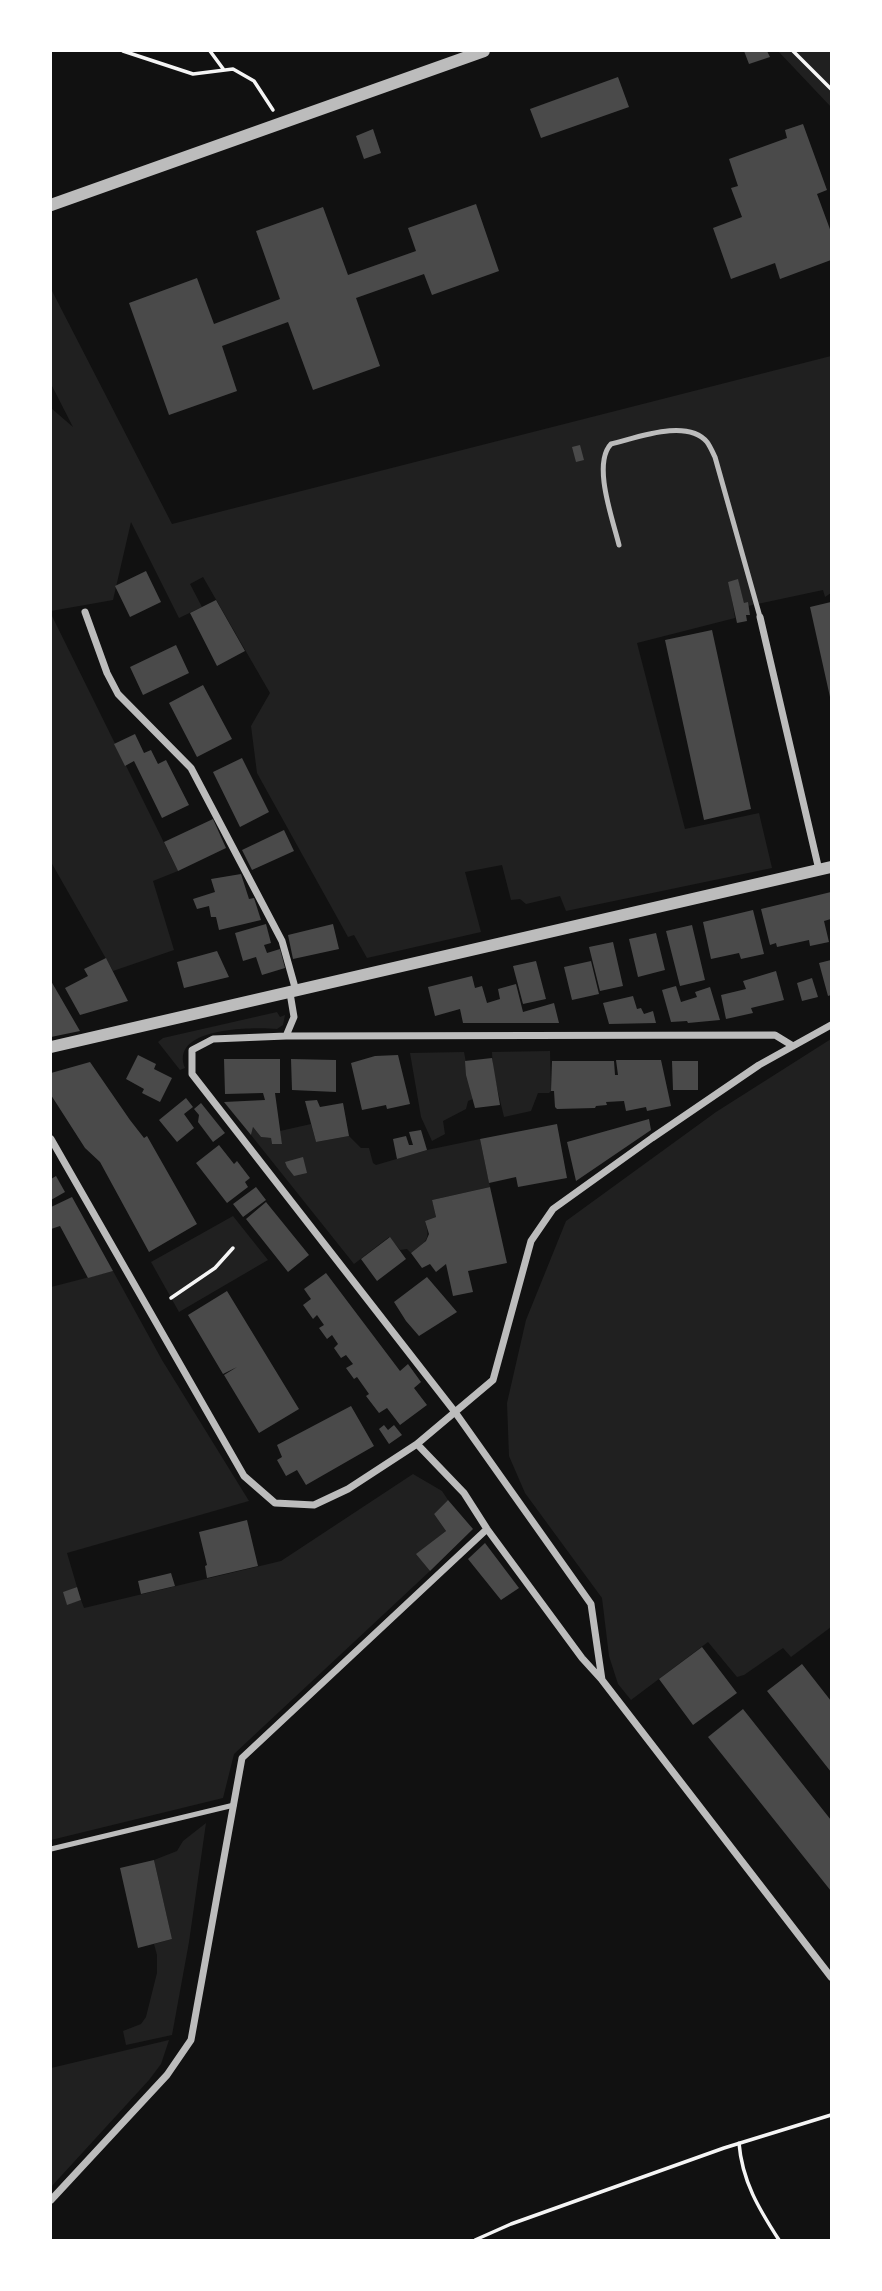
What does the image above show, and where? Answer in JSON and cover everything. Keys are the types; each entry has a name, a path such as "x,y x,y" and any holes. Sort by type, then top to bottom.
{"street":[{"path":"51,205 484,51"},
{"path":"86,612 107,673 118,694 191,768 282,941 293,992 293,1017 286,1036"},
{"path":"51,1047 825,868 760,617"},
{"path":"51,1139 244,1476 275,1503 314,1505 348,1489 417,1444 493,1380 531,1241 553,1209 759,1065 831,1025"},
{"path":"602,1680 591,1604 455,1412 192,1074 192,1050 213,1039 286,1036 775,1035 793,1046"},
{"path":"417,1444 464,1493 582,1658 602,1680 831,1977"},
{"path":"51,2200 167,2075 191,2040 242,1758 488,1529"}],"lane":[{"path":"619,545 603,474 604,450 611,444 670,430 699,436 715,457 760,617"},
{"path":"51,1849 233,1805"}],"path":[{"path":"123,51 193,74 233,69 254,81 274,111"},
{"path":"210,51 224,70"},
{"path":"793,51 831,89"},
{"path":"172,1298 215,1268 233,1248"},
{"path":"475,2240 511,2224 739,2143 831,2115"},
{"path":"739,2143 741,2167 749,2188 779,2240"}],"shaded area":[{"path":"778,51 831,51 831,107"},
{"path":"51,289 172,524 831,356 831,593 825,597 823,590 748,606 744,603 738,580 729,582 735,618 637,643 685,829 759,813 772,868 566,911 560,896 526,904 520,899 511,900 502,865 465,872 481,932 367,958 354,935 348,937 257,773 251,726 270,693 203,577 190,584 202,607 179,618 131,522 113,600 51,611 51,408 73,427 51,384"},
{"path":"51,614 178,871 153,881 174,950 113,971 51,862"},
{"path":"277,1012 280,1017 285,1015 283,1025 277,1029 251,1028 216,1032 189,1044 183,1054 185,1068 180,1070 158,1042 163,1038"},
{"path":"831,1039 831,1627 791,1657 783,1648 737,1677 708,1642 631,1700 618,1684 609,1656 602,1598 525,1493 509,1456 507,1403 526,1320 566,1221 716,1112"},
{"path":"550,1051 551,1091 538,1093 531,1111 504,1117 493,1071 492,1052"},
{"path":"464,1052 473,1099 468,1101 466,1109 443,1121 445,1134 432,1141 421,1117 410,1053"},
{"path":"311,1124 316,1142 349,1136 361,1148 369,1148 376,1165 427,1150 480,1139 490,1187 432,1200 436,1217 425,1221 426,1240 411,1253 407,1249 400,1250 389,1237 354,1264 251,1135 253,1127 261,1137 271,1138 272,1144 282,1144 280,1131"},
{"path":"233,1216 268,1260 179,1312 151,1262"},
{"path":"113,1271 162,1360 249,1501 67,1553 77,1587 64,1592 67,1604 81,1600 84,1608 281,1561 413,1474 442,1491 448,1500 434,1514 446,1531 417,1554 430,1571 234,1754 223,1798 51,1840 51,1287"},
{"path":"206,1823 172,2035 126,2045 123,2031 141,2024 146,2017 157,1973 154,1944 172,1939 154,1860 177,1851 183,1841"},
{"path":"169,2040 161,2064 149,2080 51,2187 51,2068"}],"building":[{"path":"744,51 767,51 770,57 749,64"},
{"path":"618,77 629,107 541,138 530,109"},
{"path":"803,124 827,190 817,194 831,232 831,260 780,279 775,263 731,279 713,228 742,217 731,188 738,186 729,159 787,138 785,130"},
{"path":"373,129 381,153 364,159 356,136"},
{"path":"476,204 499,271 432,295 424,274 356,298 380,366 313,390 288,322 222,346 237,391 169,415 129,303 197,278 214,324 280,299 256,231 323,207 348,275 416,251 408,228"},
{"path":"580,445 584,460 576,462 572,447"},
{"path":"146,571 161,602 130,617 115,586"},
{"path":"738,579 744,603 748,602 750,615 746,615 747,621 737,623 728,582"},
{"path":"216,600 245,651 217,666 190,613"},
{"path":"831,602 831,696 830,697 810,607"},
{"path":"712,630 751,809 704,820 665,640"},
{"path":"176,645 189,673 143,695 130,667"},
{"path":"203,685 232,739 197,757 169,703"},
{"path":"135,734 144,753 151,750 158,764 166,760 189,805 162,818 134,761 125,766 114,744"},
{"path":"242,758 269,812 240,827 213,772"},
{"path":"213,819 226,848 178,871 164,842"},
{"path":"284,830 294,851 252,870 242,850"},
{"path":"241,874 249,899 254,898 261,920 219,930 216,917 211,917 209,906 197,909 193,899 215,892 211,879"},
{"path":"831,892 831,919 824,921 829,942 810,946 809,940 777,947 776,943 770,945 761,909"},
{"path":"753,910 764,954 741,959 739,953 711,959 703,922"},
{"path":"266,924 271,943 264,945 267,953 280,949 285,968 262,975 256,957 243,961 235,933"},
{"path":"333,924 339,949 293,959 288,935"},
{"path":"692,925 705,980 680,986 666,931"},
{"path":"656,933 665,970 638,977 629,939"},
{"path":"613,942 623,986 600,991 589,947"},
{"path":"217,951 229,977 184,988 177,962"},
{"path":"106,958 128,1001 80,1015 65,988 88,976 84,969"},
{"path":"831,960 831,995 828,996 819,963"},
{"path":"536,961 546,999 523,1004 513,966"},
{"path":"591,961 599,994 572,1000 564,967"},
{"path":"776,971 784,1000 751,1008 753,1013 726,1019 721,995 746,989 743,981"},
{"path":"472,976 475,988 482,986 487,1003 500,999 498,989 516,984 523,1012 554,1003 559,1023 463,1023 460,1009 435,1016 428,987"},
{"path":"812,978 818,997 802,1001 797,983"},
{"path":"51,981 80,1031 51,1037"},
{"path":"676,986 681,1002 697,997 695,992 710,987 720,1020 671,1022 662,990"},
{"path":"633,996 637,1009 641,1008 644,1014 653,1011 656,1023 609,1024 603,1003"},
{"path":"138,1055 156,1064 154,1069 172,1078 160,1102 142,1093 144,1089 126,1079"},
{"path":"398,1055 410,1104 387,1109 386,1105 362,1110 351,1063 375,1056"},
{"path":"492,1058 500,1105 475,1108 465,1061"},
{"path":"224,1059 280,1059 280,1093 275,1093 282,1144 272,1144 271,1138 261,1137 253,1127 251,1135 224,1102 265,1100 263,1093 225,1094"},
{"path":"291,1059 336,1060 336,1092 292,1090"},
{"path":"616,1060 661,1060 671,1106 647,1111 646,1107 626,1111 624,1101 606,1102 607,1105 595,1108 555,1107 554,1091 551,1091 552,1061 614,1061 615,1075 618,1075"},
{"path":"672,1061 698,1061 698,1090 673,1090"},
{"path":"90,1062 130,1120 144,1138 147,1136 197,1224 149,1252 100,1162 85,1148 51,1095 51,1073"},
{"path":"186,1098 193,1107 184,1114 194,1128 177,1142 159,1120"},
{"path":"317,1100 320,1107 343,1103 349,1136 316,1142 305,1101"},
{"path":"201,1103 225,1133 213,1142 198,1122 199,1115 194,1109"},
{"path":"649,1119 651,1130 576,1181 567,1142"},
{"path":"557,1124 567,1178 518,1187 516,1177 489,1183 480,1139"},
{"path":"421,1130 427,1150 397,1159 393,1139 406,1136 409,1145 413,1145 409,1132"},
{"path":"219,1145 234,1164 237,1161 250,1178 245,1182 248,1187 227,1203 196,1163"},
{"path":"303,1157 307,1173 294,1176 285,1162"},
{"path":"56,1176 65,1192 51,1200 51,1179"},
{"path":"256,1187 266,1200 243,1217 233,1204"},
{"path":"490,1187 507,1263 468,1271 473,1292 453,1296 446,1264 436,1272 430,1264 422,1268 411,1253 426,1241 429,1234 425,1221 436,1217 432,1200"},
{"path":"72,1197 113,1271 88,1278 60,1226 51,1229 51,1207"},
{"path":"266,1202 309,1255 288,1272 246,1219"},
{"path":"390,1237 406,1259 377,1281 361,1259"},
{"path":"326,1273 400,1371 408,1364 421,1382 414,1388 427,1405 400,1425 387,1408 379,1413 366,1396 369,1394 357,1377 354,1379 346,1368 353,1364 346,1355 341,1358 334,1348 338,1344 332,1335 327,1339 319,1328 324,1325 317,1315 313,1319 303,1305 311,1299 304,1289"},
{"path":"427,1277 457,1312 419,1336 394,1302"},
{"path":"227,1291 299,1409 259,1433 224,1375 237,1367 223,1374 188,1315"},
{"path":"351,1406 374,1446 306,1485 297,1470 286,1476 277,1460 282,1457 277,1445"},
{"path":"384,1425 388,1430 394,1425 402,1435 389,1444 379,1429"},
{"path":"448,1500 473,1529 430,1571 416,1554 446,1531 434,1514"},
{"path":"247,1520 258,1566 207,1578 207,1565 199,1532"},
{"path":"485,1543 519,1588 501,1600 468,1559"},
{"path":"171,1573 175,1586 141,1594 138,1581"},
{"path":"77,1587 81,1600 67,1605 63,1592"},
{"path":"702,1647 737,1693 693,1725 659,1679"},
{"path":"802,1664 831,1701 831,1772 767,1691"},
{"path":"743,1709 831,1820 831,1891 708,1737"},
{"path":"154,1860 172,1939 138,1948 120,1868"}]}
